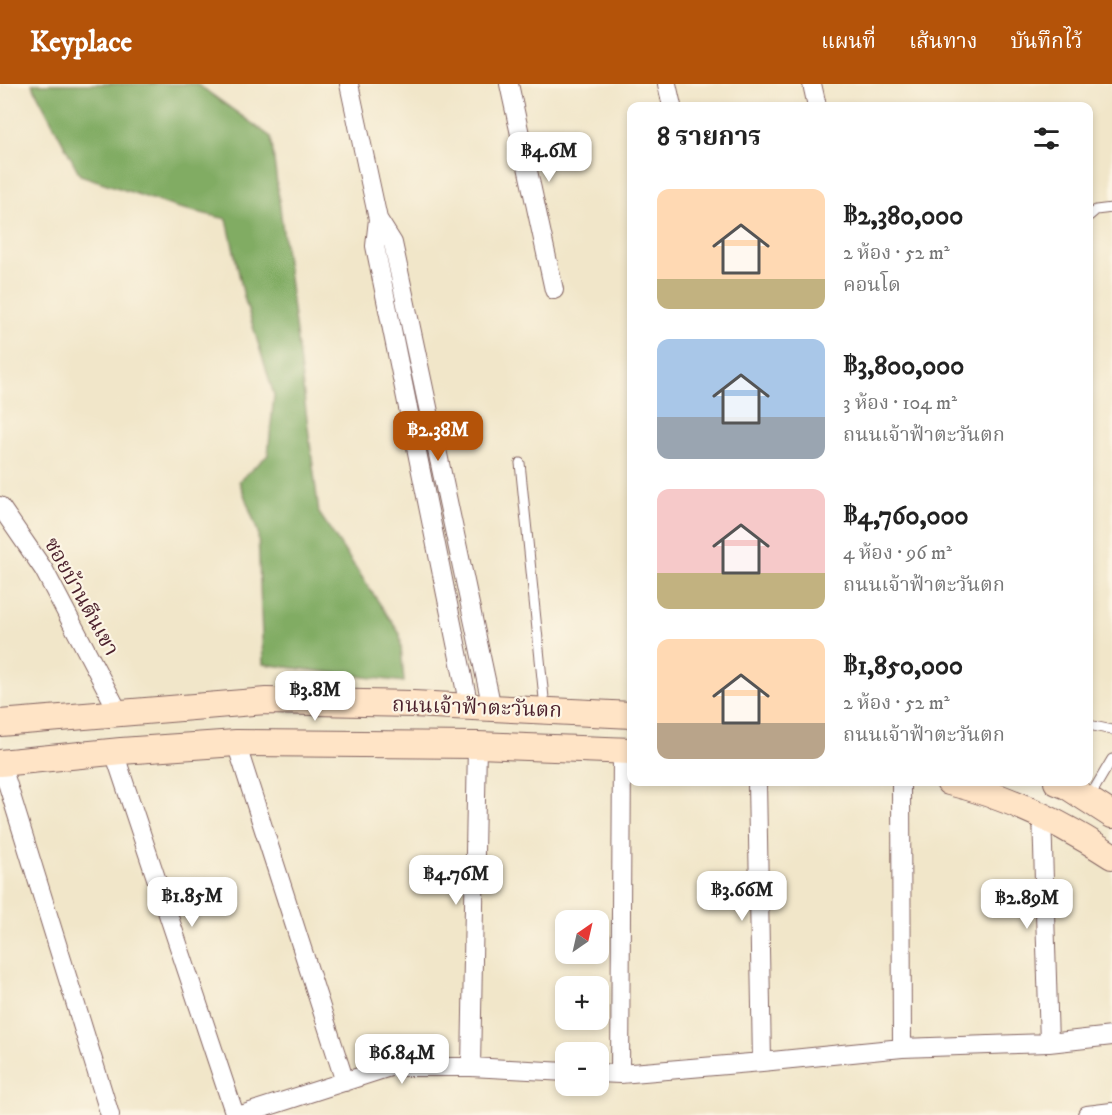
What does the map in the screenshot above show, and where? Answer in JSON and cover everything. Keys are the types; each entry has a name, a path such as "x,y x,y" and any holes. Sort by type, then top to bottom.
{"main road":[{"name":"ถนนเจ้าฟ้าตะวันตก","path":"0,723 266,701 480,707 627,715"},
{"name":"ถนนเจ้าฟ้าตะวันตก","path":"1,763 236,743 477,745 627,751"},
{"path":"967,786 1006,799 1042,815 1112,856"},
{"path":"1064,786 1112,815"}],"street":[{"path":"349,84 378,219 375,246 480,707"},
{"path":"509,84 554,290"},
{"path":"667,84 671,102"},
{"path":"812,84 816,102"},
{"name":"ซอยบ้านตีนเขา","path":"0,506 44,570 119,713"},
{"path":"236,743 345,1082"},
{"path":"471,1066 477,745"},
{"path":"620,1074 627,751"},
{"path":"114,752 235,1115"},
{"path":"1,763 110,1115"},
{"path":"757,786 762,1062"},
{"path":"901,786 902,1048"},
{"path":"1042,815 1049,1043"},
{"path":"609,1074 762,1062 902,1048 1049,1043 1112,1036"},
{"path":"241,1115 390,1067 471,1066 555,1071"},
{"path":"1087,1115 1112,1112"}],"lane":[{"path":"1093,213 1112,208"},
{"path":"520,464 545,710"},
{"path":"1093,726 1112,730"},
{"path":"1088,799 1112,759"}],"green space":[{"path":"32,84 197,84 271,137 319,513 400,634 404,682 263,664 258,532 239,481 268,455 274,395 244,297 227,219 175,207 80,175"}]}
